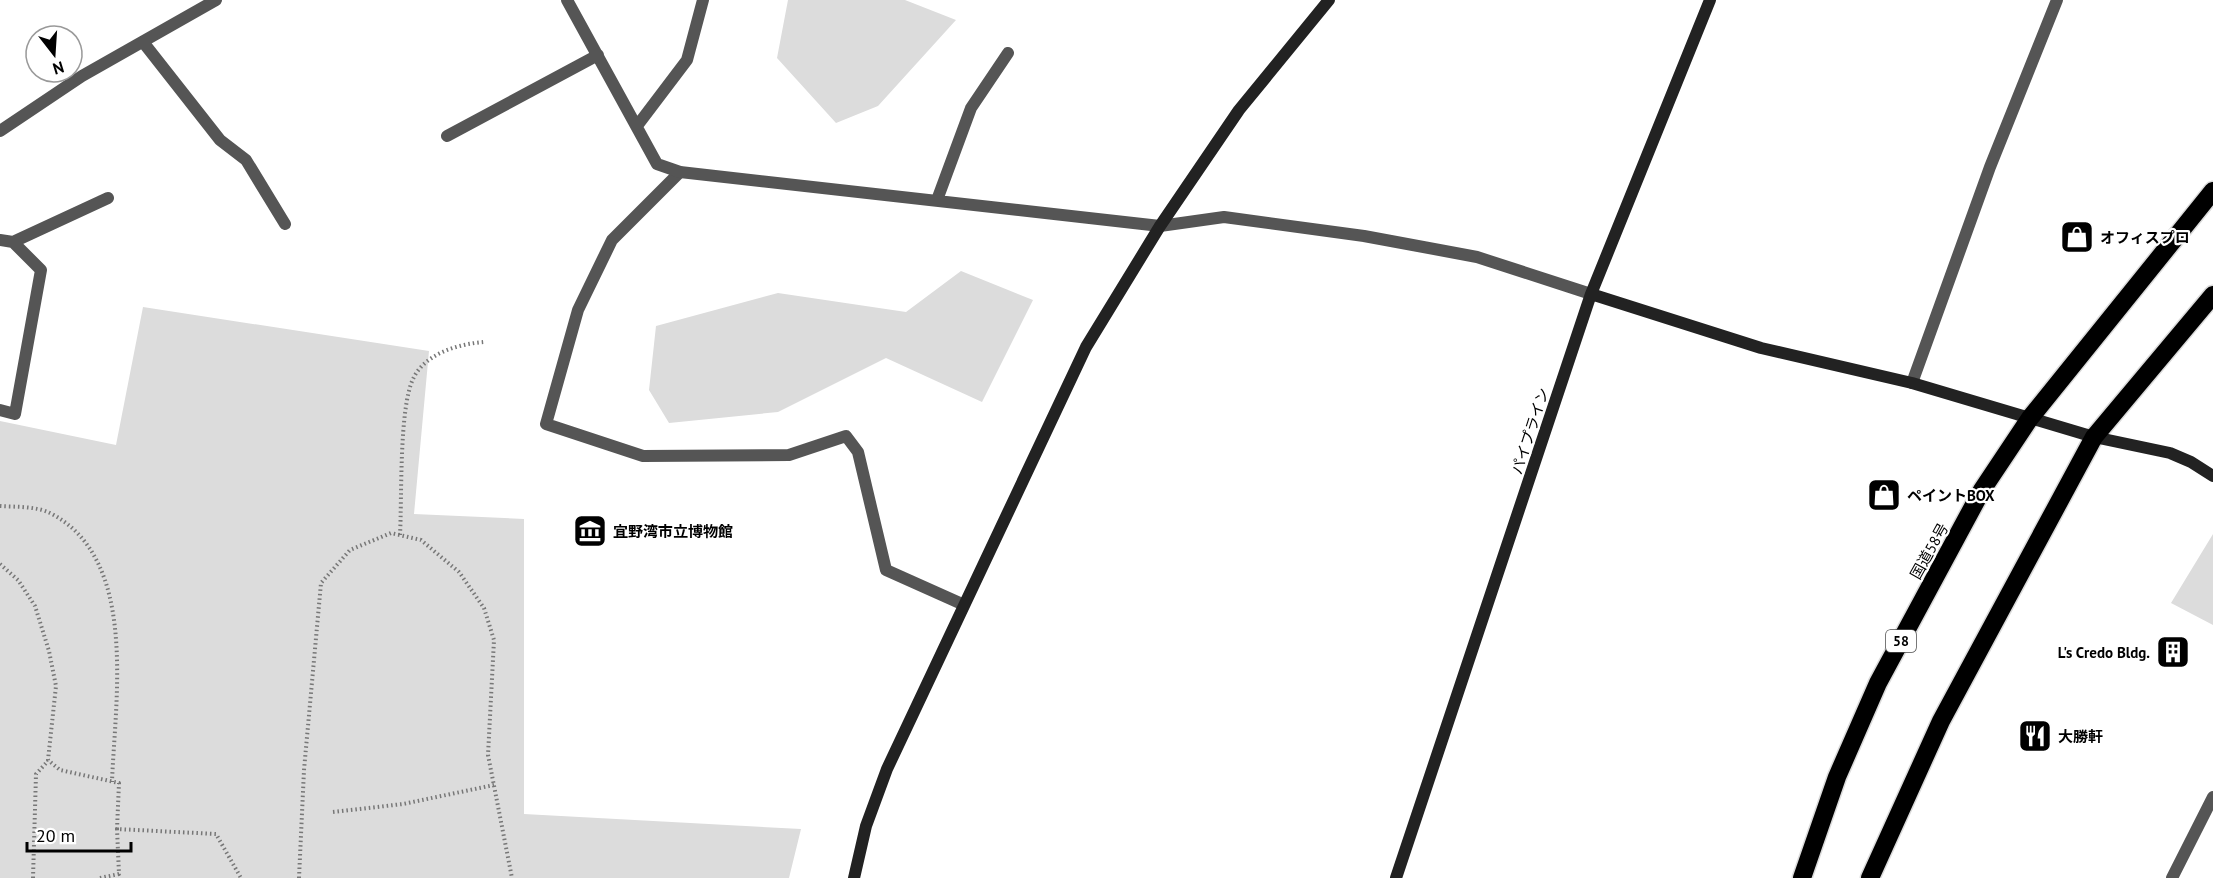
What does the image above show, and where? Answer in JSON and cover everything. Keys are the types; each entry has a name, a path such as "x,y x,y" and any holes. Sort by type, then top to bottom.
{"highway":[{"name":"国道58号","path":"1802,878 1837,777 1878,683 1982,490 2030,418 2213,190"},
{"path":"1870,878 1941,721 2094,437 2213,295"}],"street":[{"path":"0,131 82,76 216,0"},
{"path":"567,0 657,164 680,172 1160,226 1224,217 1364,236 1477,257 1761,348 1912,383 2094,437 2170,453 2191,462 2213,476"},
{"path":"637,126 687,60 703,0"},
{"path":"854,878 866,826 887,769 962,604 1086,347 1160,226 1239,110 1329,0"},
{"name":"パイプライン","path":"1396,878 1591,294 1710,0"},
{"path":"1912,383 1990,167 2057,0"},
{"path":"143,42 220,140 246,160 285,224"},
{"path":"937,200 971,108 1008,53"},
{"path":"447,136 598,56"},
{"path":"680,172 612,240 578,310 546,424 643,456 789,455 846,436 858,452 886,570 962,604"},
{"path":"0,410 15,414 41,270 6,241 108,198"},
{"path":"2172,878 2213,797"}],"path":[{"path":"400,535 407,402 414,378 420,369 440,354 461,344 484,342"},
{"path":"0,506 48,512 76,530 98,558 112,605 116,644 112,782"},
{"path":"299,878 304,770 321,583 350,550 391,533 421,540 459,572 484,608 494,640 488,755 512,878"},
{"path":"0,564 18,580 35,606 57,686 48,760 36,774 33,878"},
{"path":"48,760 60,770 119,783 117,829 119,874 100,878"},
{"path":"333,812 403,804 494,785"},
{"path":"117,829 216,834 241,878"}],"shaded area":[{"path":"788,0 905,0 956,20 878,106 836,123 777,58"},
{"path":"961,271 1033,300 982,402 886,358 778,412 669,423 649,390 656,326 778,293 906,312"},
{"path":"143,307 429,351 414,514 524,519 524,814 801,829 789,878 0,878 0,421 116,445"},
{"path":"2213,534 2213,625 2171,603"}],"place":[{"name":"オフィスプロ","path":"2077,237"},
{"name":"ペイントBOX","path":"1884,495"},
{"name":"宜野湾市立博物館","path":"590,531"},
{"name":"L's Credo Bldg.","path":"2173,652"},
{"name":"大勝軒","path":"2035,736"}]}
